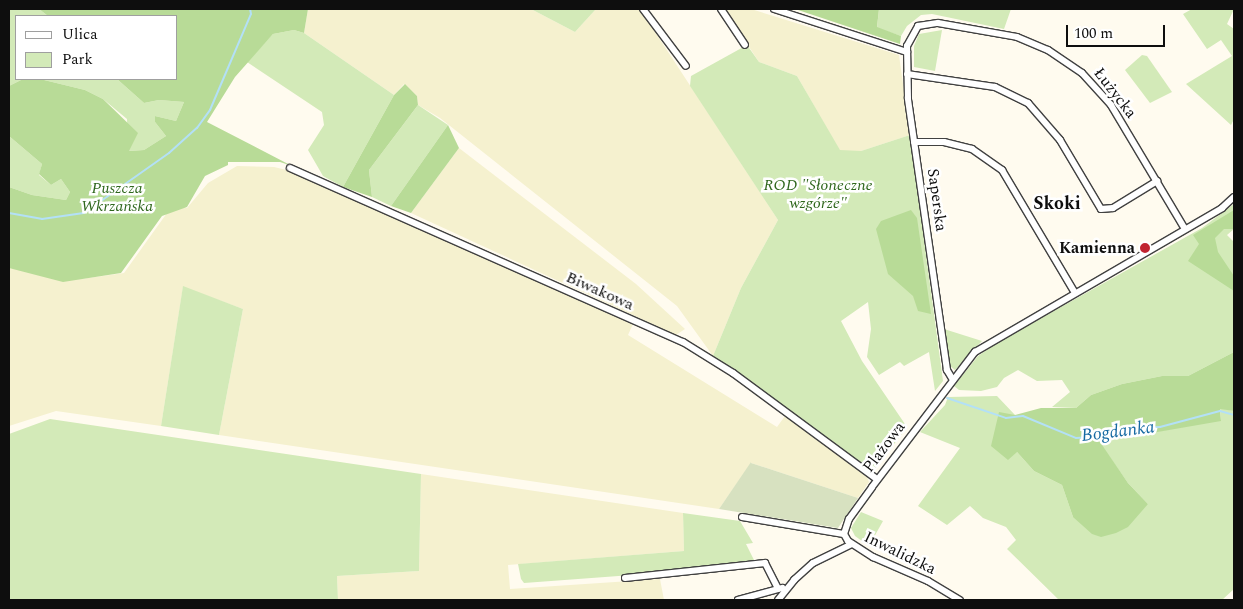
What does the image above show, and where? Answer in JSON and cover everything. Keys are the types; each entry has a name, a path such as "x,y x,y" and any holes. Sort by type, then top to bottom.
{"street":[{"path":"721,9 745,45"},
{"path":"774,9 907,52"},
{"path":"644,11 686,66"},
{"name":"Łużycka","path":"918,26 938,23 1009,36 1032,43 1062,58 1100,90 1185,229"},
{"name":"Saperska","path":"918,26 908,38 907,74 914,142 947,370 953,380"},
{"path":"907,74 996,87 1028,103 1060,140 1101,209 1113,208 1157,182"},
{"path":"914,142 944,142 972,149 1002,170 1075,293"},
{"name":"Biwakowa","path":"290,168 691,346 877,480"},
{"path":"953,380 979,349 1185,229 1234,197"},
{"name":"Plażowa","path":"844,534 852,516 877,480 953,380"},
{"name":"Inwalidzka","path":"742,517 844,534 852,544 960,600"},
{"path":"778,600 788,586 813,563 852,544"},
{"path":"625,578 765,563 778,589"},
{"path":"738,600 788,586"}],"shaded area":[{"path":"308,9 531,9 575,32 596,9 640,9 778,220 741,288 713,356 677,306 440,118 418,105 417,96 404,84 394,95 304,33"},
{"path":"724,9 751,9 899,55 910,135 861,151 840,151 797,76 759,62"},
{"path":"459,148 636,284 685,329 676,335 411,213"},
{"path":"237,166 274,167 295,172 625,319 633,324 628,335 777,427 785,416 867,477 869,482 858,498 751,463 719,509 219,435 243,309 183,287 161,426 56,411 9,426 9,268 81,279 124,273 172,206 187,208 208,183"},
{"path":"421,474 683,513 684,551 508,565 510,589 660,579 664,600 338,600 337,576 419,571"}],"green space":[{"path":"9,9 39,9 47,15 15,15 15,80 21,80 9,86"},
{"name":"Puszcza Wkrzańska","path":"39,9 308,9 304,33 294,30 273,34 235,77 207,122 292,166 280,162 228,162 228,165 205,176 187,207 162,216 121,273 63,282 9,268 9,187 32,195 66,200 70,192 61,179 51,185 39,174 42,164 9,136 9,86 21,80 44,80 85,90 103,99 138,133 129,151 144,150 166,136 155,122 155,116 176,121 184,102 159,100 144,103 118,80 178,80 178,15 47,15"},
{"path":"531,9 596,9 575,32"},
{"path":"795,9 879,9 877,27 901,36 900,44"},
{"path":"879,9 1011,9 1004,29 932,14 921,15 907,26 901,36 877,28"},
{"path":"1192,9 1234,9 1227,24 1234,29 1234,119 1231,125 1186,84 1232,56 1221,40 1207,49 1183,14"},
{"path":"294,30 304,33 394,95 343,187 323,176 308,150 324,125 322,112 247,62 273,34"},
{"path":"942,30 935,71 914,67 914,46 919,34"},
{"name":"ROD \"Słoneczne wzgórze\"","path":"747,45 759,62 797,76 840,150 861,151 910,135 943,381 935,391 929,352 904,366 900,362 879,375 867,357 871,329 868,302 841,321 862,361 907,427 873,472 713,356 741,288 778,220 690,86 691,76"},
{"path":"1142,55 1147,56 1172,92 1150,103 1125,70"},
{"path":"44,80 118,80 144,103 159,100 184,102 176,121 155,116 155,122 166,136 144,150 128,151 127,119 103,99 85,90"},
{"path":"405,84 417,96 418,105 369,170 372,197 343,187 394,95"},
{"path":"418,105 448,125 391,206 372,197 369,170"},
{"path":"448,125 459,148 411,213 391,206"},
{"path":"9,136 42,164 39,175 51,185 61,179 70,192 66,200 32,195 9,187"},
{"path":"1234,204 1234,229 1227,235 1234,242 1234,352 1188,376 1162,376 1122,384 1091,395 1076,408 1052,407 1070,392 1062,380 1037,381 1018,370 1004,378 997,387 981,391 959,390 954,386 978,356 997,343 1202,228"},
{"path":"911,210 917,218 931,314 918,311 913,296 888,274 876,229 881,221"},
{"path":"1234,210 1234,229 1224,229 1215,238 1218,252 1234,276 1234,291 1188,261 1199,244 1193,235"},
{"path":"183,286 243,309 219,435 161,426"},
{"path":"944,329 982,341 955,370 950,366"},
{"path":"1234,352 1234,411 1220,409 1221,421 1100,442 1128,483 1148,504 1128,527 1116,533 1101,537 1092,534 1073,517 1062,485 1034,471 1017,452 1008,460 991,446 999,412 1015,415 1041,408 1076,408 1091,395 1122,384 1162,376 1188,376"},
{"path":"997,396 1015,415 1017,452 1034,471 1062,485 1073,517 1148,504 1128,483 1099,442 1221,420 1220,408 1234,411 1234,589 1222,600 1059,600 1007,549 1016,540 1006,527 983,518 970,506 947,525 918,506 960,448 920,432 945,405 948,397"},
{"path":"50,419 421,474 419,571 337,576 338,600 9,600 9,434"},
{"path":"751,462 858,498 838,528 719,509"},
{"path":"861,512 883,521 869,546 855,536 851,528"},
{"path":"683,513 740,521 753,543 746,544 755,562 659,573 524,583 521,579 518,564 684,551"}],"waterway":[{"path":"9,213 42,219 84,213 169,153 197,128 210,110 251,14 250,9"},
{"name":"Bogdanka","path":"947,398 1006,418 1023,416 1076,438 1093,437 1116,429 1160,427 1220,411 1234,415"}],"place":[{"name":"Kamienna","path":"1145,248"}],"district":[{"name":"Skoki","path":"1057,204"}]}
